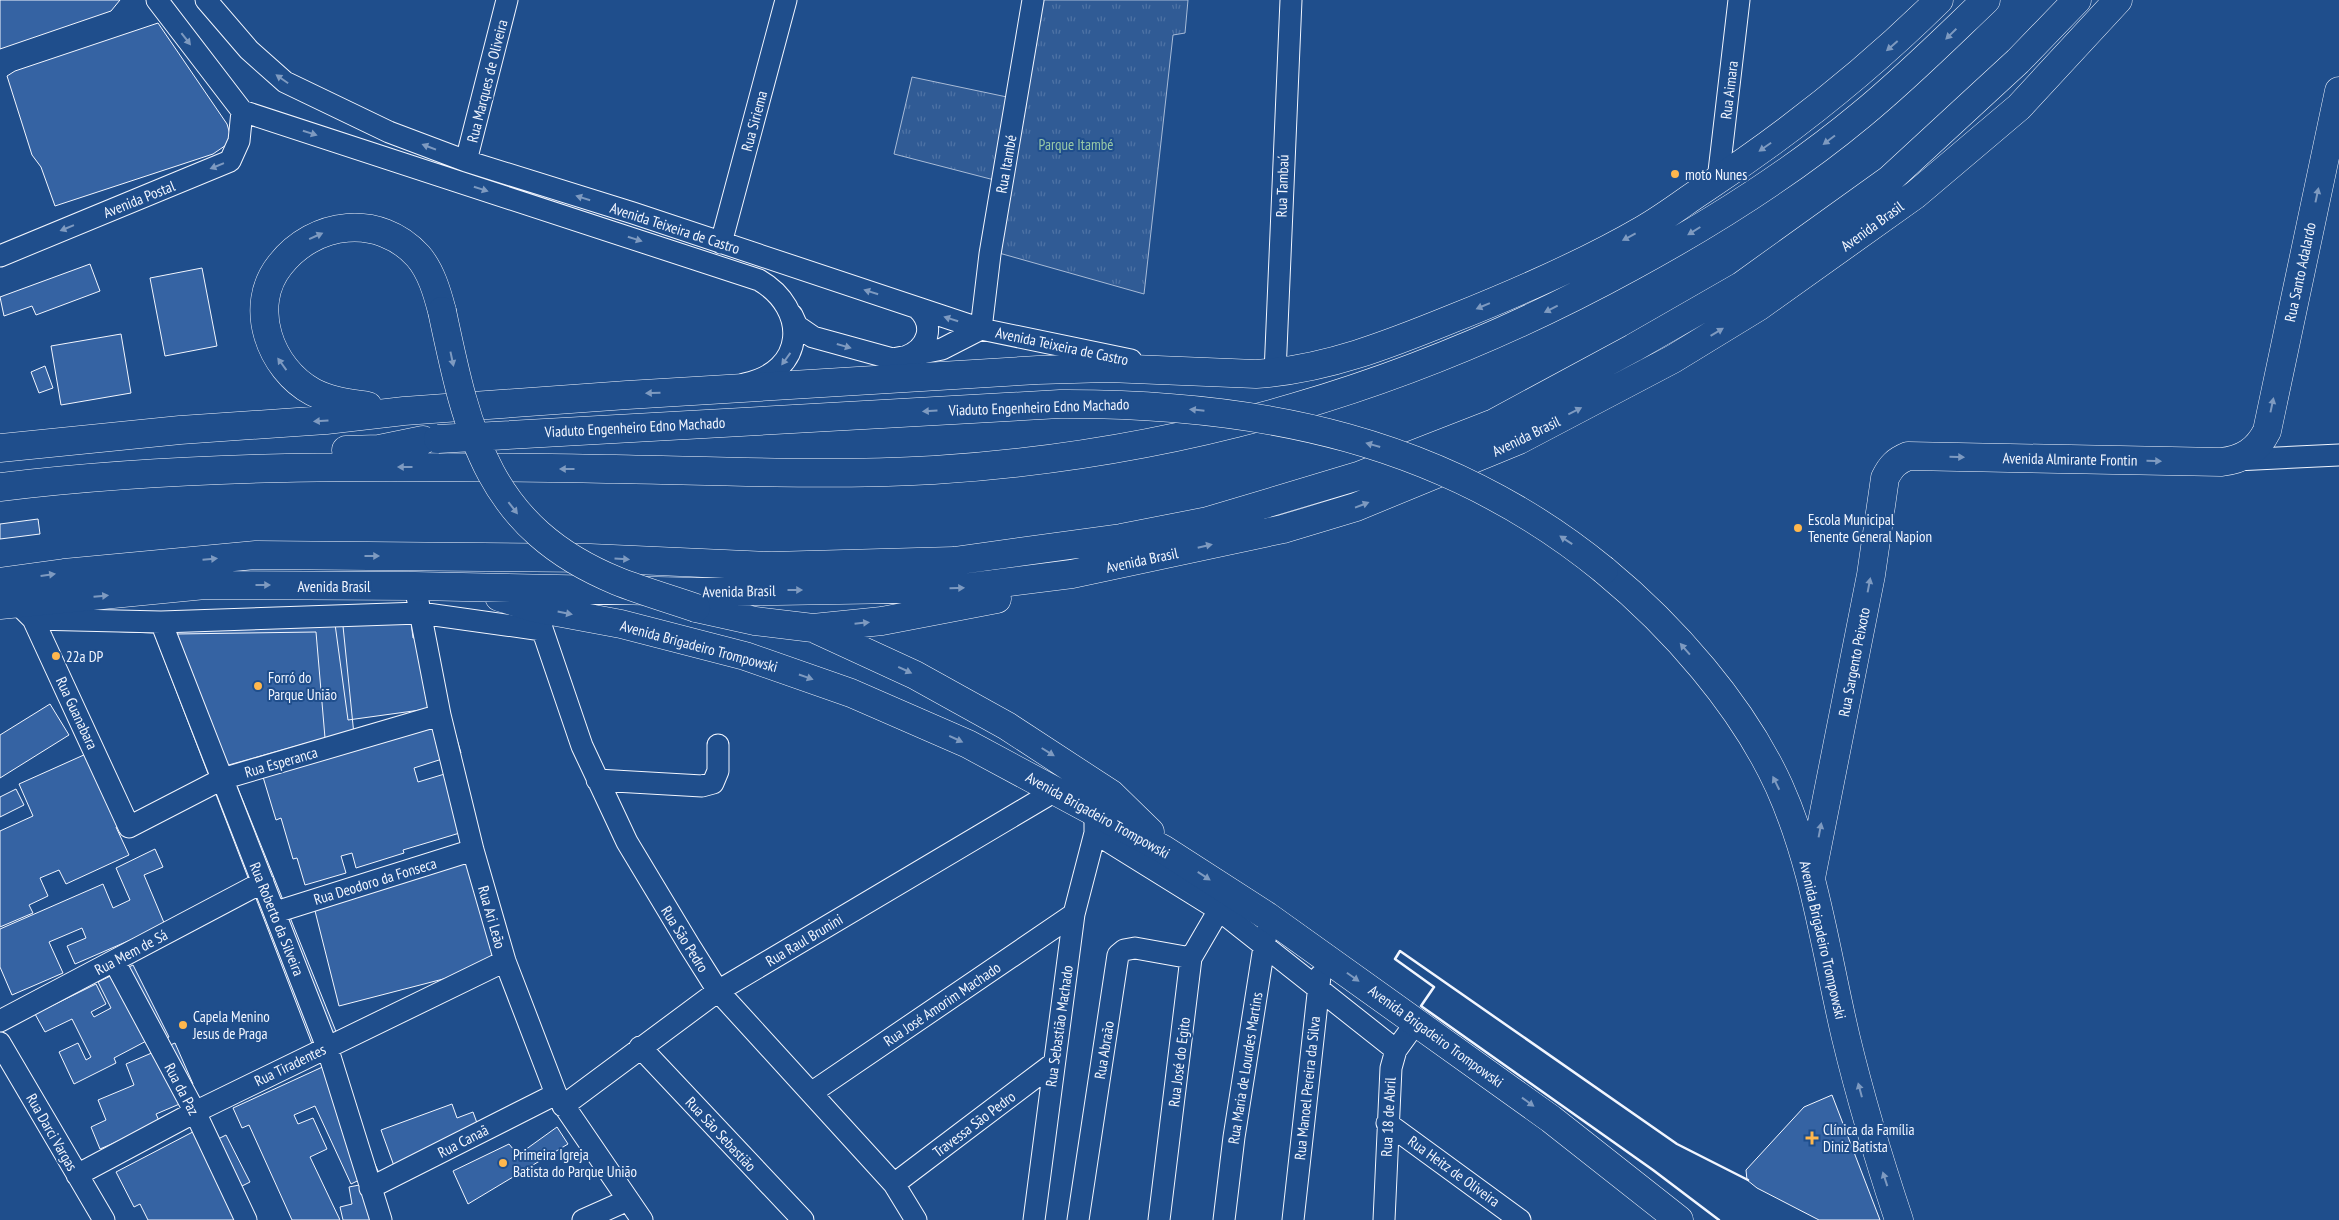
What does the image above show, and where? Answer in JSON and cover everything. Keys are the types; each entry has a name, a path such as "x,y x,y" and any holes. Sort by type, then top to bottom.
{"highway":[{"path":"0,448 180,430 326,420 404,411 626,394 702,392 1038,370 1108,368 1275,373 1328,363 1393,343 1569,269 1645,228 1800,123 1894,45 1939,0"},
{"path":"0,488 96,477 334,467 616,469 795,474 930,470 1074,455 1230,426 1387,378 1464,348 1533,318 1673,244 1750,196 1853,122 1908,74 1986,0"},
{"name":"Avenida Brasil","path":"0,582 64,572 256,555 590,558 772,566 954,561 1121,538 1208,521 1358,476 1494,423 1633,348 1741,286 1890,179 2018,61 2077,0"},
{"name":"Avenida Brasil","path":"17,609 205,585 423,586 706,592 963,588 1072,574 1283,529 1356,507 1519,440 1665,363 1758,308 1915,195 2019,107 2118,0"},
{"name":"Rua Santo Adalardo","path":"2251,447 2339,91"},
{"path":"404,411 332,400 312,392 288,372 271,347 265,326 265,304 269,285 279,266 298,246 316,235 337,228 359,226 384,232 402,241 419,258 434,283 454,368 477,446 502,493 525,523 560,550 616,580 696,608 733,616 813,628 882,621 964,607 1017,594 1072,574"},
{"name":"Viaduto Engenheiro Edno Machado","path":"431,439 1060,404 1130,404 1195,409 1296,423 1403,455 1463,481 1506,503 1572,544 1604,570"},
{"path":"38,443 78,450 120,450 289,439 431,439"},
{"path":"0,472 51,465 378,449 431,439"},
{"name":"Avenida Almirante Frontin","path":"1908,456 2251,447"},
{"name":"Rua Sargento Peixoto","path":"1811,878 1871,574 1885,478 1896,462 1908,456"},
{"name":"Avenida Brigadeiro Trompowski","path":"1604,570 1637,597 1706,674 1742,722 1779,786 1811,878 1846,1038 1872,1137 1898,1220"},
{"name":"Avenida Brigadeiro Trompowski","path":"423,586 494,596 538,619 621,624 763,662 899,712 968,744 1055,791 1095,822 1163,849 1267,916 1551,1119 1679,1220"},
{"path":"813,628 915,675 1007,726 1069,765 1111,794 1139,819 1163,849"}],"street":[{"path":"157,0 242,111"},
{"name":"Avenida Teixeira de Castro","path":"206,0 249,50 285,82 389,132 466,161 981,329 1186,371"},
{"name":"Rua Marques de Oliveira","path":"466,161 507,0"},
{"name":"Rua Siriema","path":"721,243 786,0"},
{"name":"Rua Itambé","path":"981,329 990,254 1033,0"},
{"name":"Rua Tambaú","path":"1275,373 1291,0"},
{"name":"Rua Aimara","path":"1718,180 1739,0"},
{"name":"Avenida Postal","path":"0,256 230,161 239,142 242,111"},
{"name":"Avenida Teixeira de Castro","path":"242,111 758,280 773,288 784,300 794,326 794,344 789,355 781,366 759,381 702,392"},
{"path":"902,358 919,350 927,337 926,318 917,308"},
{"path":"790,313 797,326 813,337 886,358 902,358 942,349 981,329"},
{"path":"2251,447 2278,448 2291,458"},
{"name":"Avenida Almirante Frontin","path":"2251,447 2291,458 2339,455"},
{"name":"Rua Ari Leão","path":"423,586 420,614 440,715 473,850 505,961 560,1100 642,1220"},
{"name":"Avenida Brasil","path":"17,609 161,622 420,614 538,619"},
{"name":"Rua Guanabara","path":"17,609 129,826"},
{"name":"Rua São Pedro","path":"538,619 582,746 626,842 718,991 894,1184 916,1220"},
{"name":"Rua Roberto da Silveira","path":"161,622 276,912 327,1047 381,1220"},
{"name":"Rua Esperanca","path":"129,826 222,779 440,715"},
{"path":"598,780 702,786 713,783 718,771 718,745"},
{"name":"Rua Raul Brunini","path":"560,1100 640,1048 718,991 1055,791"},
{"path":"1095,822 1219,910 1396,1050"},
{"name":"Rua Sebastião Machado","path":"1034,1220 1074,914 1095,822"},
{"name":"Rua Deodoro da Fonseca","path":"276,912 473,850"},
{"name":"Rua Mem de Sá","path":"0,1021 263,882"},
{"name":"Rua José do Egito","path":"1159,1220 1191,958 1219,910"},
{"name":"Rua José Amorim Machado","path":"811,1093 1074,914"},
{"name":"Rua Maria de Lourdes Martins","path":"1224,1220 1234,1137 1265,945 1267,916"},
{"name":"Rua Abraão","path":"1078,1220 1118,955 1124,950 1135,948 1191,958"},
{"name":"Rua Manoel Pereira da Silva","path":"1292,1220 1318,987 1324,956"},
{"name":"Rua da Paz","path":"114,961 195,1112 246,1220"},
{"name":"Rua Tiradentes","path":"77,1176 195,1112 505,961"},
{"name":"Rua 18 de Abril","path":"1384,1220 1391,1068 1396,1050 1417,1022"},
{"name":"Rua Darci Vargas","path":"0,1043 104,1220"},
{"name":"Rua São Sebastião","path":"640,1048 802,1220"},
{"name":"Travessa São Pedro","path":"894,1184 1054,1063"},
{"name":"Rua Canaã","path":"370,1188 560,1100"},
{"name":"Rua Heitz de Oliveira","path":"1387,1123 1520,1220"},
{"path":"582,1220 628,1200"}],"green space":[{"name":"Parque Itambé","path":"1025,0 1188,0 1185,33 1173,35 1144,294 999,253 1002,182 894,154 912,77 1007,97"}],"building":[{"path":"0,0 120,0 111,11 0,49"},
{"path":"158,23 227,124 232,141 213,154 55,206 41,167 32,155 7,76 15,71"},
{"path":"90,264 100,291 36,315 32,306 4,316 0,297"},
{"path":"202,268 217,346 165,356 150,278"},
{"path":"121,334 131,393 61,405 51,346"},
{"path":"45,366 53,388 39,393 31,372"},
{"path":"38,519 40,534 0,539 0,524"},
{"path":"410,614 413,638 432,635 442,707 348,720 335,624"},
{"path":"343,626 354,735 231,771 337,1034 312,1044 154,633 82,630"},
{"name":"Forró do Parque União","path":"316,632 325,738 225,766 176,634"},
{"path":"50,704 69,735 0,778 0,735"},
{"path":"448,710 461,753 414,768 418,782 458,770 473,829 403,850 404,853 356,868 352,853 341,856 346,873 305,885 297,858 293,859 281,818 276,820 260,767"},
{"path":"86,754 120,826 116,827 129,855 66,884 59,870 40,878 48,896 29,905 33,913 0,927 0,831 33,816 19,784"},
{"path":"16,789 24,805 0,817 0,797"},
{"path":"155,849 163,867 144,875 165,925 75,964 67,946 86,938 82,928 49,942 63,973 12,995 0,967 0,929 103,884 113,908 130,900 116,868"},
{"path":"479,860 505,963 339,1006 313,903"},
{"path":"133,965 169,1037 155,1044 152,1038 114,1058 116,1063 74,1084 59,1052 78,1043 86,1060 91,1057 72,1019 45,1032 35,1014 96,984 106,1004 91,1012 94,1017 111,1008 98,982"},
{"path":"175,1043 193,1084 184,1088 189,1100 156,1114 160,1123 100,1149 91,1127 106,1120 98,1100 134,1085 126,1064"},
{"path":"329,1064 378,1171 351,1184 315,1106 294,1115 298,1124 313,1118 327,1149 310,1157 340,1220 292,1220 249,1125 242,1128 233,1108"},
{"name":"Clínica da Família Diniz Batista","path":"1832,1095 1880,1220 1819,1220 1757,1188 1747,1180 1746,1170 1804,1107"},
{"path":"452,1104 457,1118 473,1112 481,1134 394,1166 381,1130"},
{"path":"210,1123 218,1139 226,1135 250,1182 234,1190 249,1220 148,1220 140,1204 134,1207 116,1172"},
{"name":"Primeira Igreja Batista do Parque União","path":"557,1127 568,1144 468,1204 453,1171 509,1144 518,1155"},
{"path":"380,1181 386,1220 343,1220 340,1207 352,1204 349,1187"}],"wall":[{"path":"1719,1220 1653,1170 1421,1006 1434,987 1395,959 1400,951 1677,1144 1748,1180"}],"place":[{"name":"moto Nunes","path":"1675,174"},
{"name":"Escola Municipal Tenente General Napion","path":"1798,528"},
{"name":"22a DP","path":"56,656"},
{"name":"Forró do Parque União","path":"258,686"},
{"name":"Capela Menino Jesus de Praga","path":"183,1025"},
{"name":"Clínica da Família Diniz Batista","path":"1812,1138"},
{"name":"Primeira Igreja Batista do Parque União","path":"503,1163"}]}
